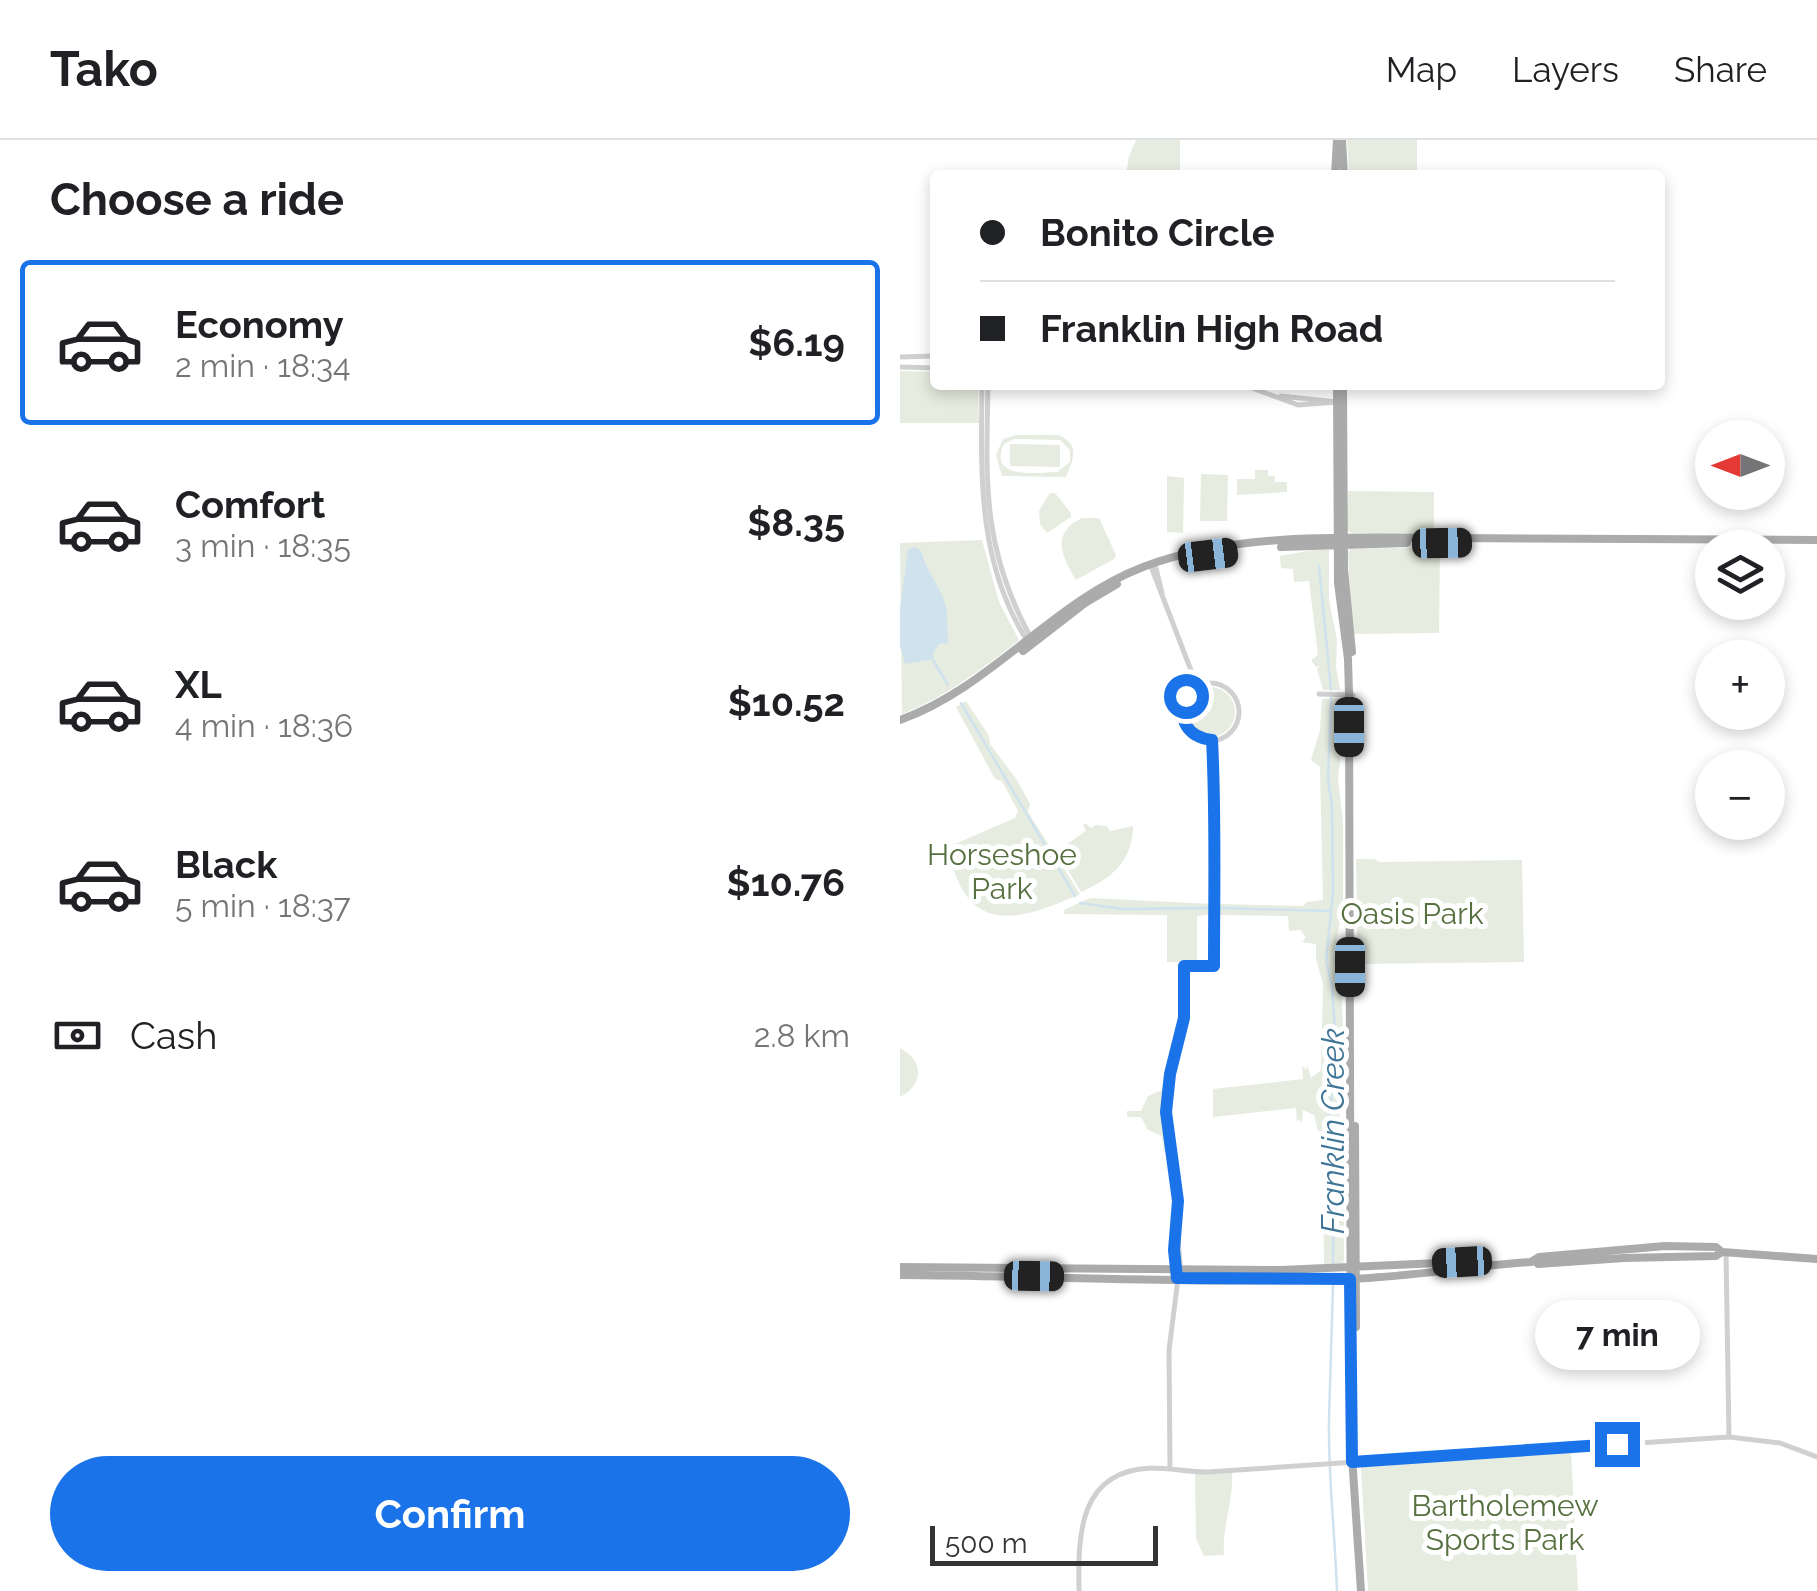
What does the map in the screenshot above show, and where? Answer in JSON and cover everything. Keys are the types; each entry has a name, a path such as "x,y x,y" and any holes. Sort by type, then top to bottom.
{"main road":[{"path":"1336,170 1340,140"},
{"path":"1340,140 1343,170"},
{"path":"1340,390 1340,540 1351,694 1352,1462 1363,1591"},
{"path":"1340,540 1341,390"},
{"path":"1337,402 1343,444"},
{"path":"1031,642 1098,594 1154,568 1208,555 1340,540"},
{"path":"900,723 960,697 1095,590 1145,566 1208,550 1340,540 1817,542"},
{"path":"900,1271 965,1275 1353,1274 1462,1262 1468,1266 1535,1261 1538,1264 1716,1256 1724,1252 1817,1259"},
{"path":"900,1271 922,1267 997,1267 1177,1274"},
{"path":"965,1275 993,1272 997,1267"}],"street":[{"path":"900,357 930,356"},
{"path":"900,367 930,368"},
{"path":"985,390 991,535 1003,579 1031,642"},
{"path":"1264,390 1287,397 1337,402"},
{"path":"1154,568 1197,686"},
{"path":"1208,683 1230,691 1238,704 1238,718 1232,730 1212,740 1194,735 1183,720 1184,701 1197,686 1208,683"},
{"path":"1319,694 1351,694"},
{"path":"1170,1469 1170,1340 1177,1274 1177,1194 1166,1112 1170,1074 1184,1018 1184,966 1214,966 1216,820 1212,740"},
{"path":"1724,1252 1728,1437"},
{"path":"1079,1591 1079,1534 1092,1500 1123,1475 1145,1469 1207,1472 1728,1437 1780,1443 1817,1457"}],"green space":[{"path":"1136,140 1180,140 1180,170 1127,170"},
{"path":"1347,140 1417,140 1417,170 1349,170"},
{"path":"900,371 930,372 930,390 978,390 979,423 900,423"},
{"path":"1016,435 1058,435 1070,443 1073,453 1066,477 1002,476 996,455 1003,439","holes":["1014,439 1060,440 1070,450 1070,462 1057,472 1016,472 1002,463 1004,444"]},
{"path":"1010,444 1060,445 1060,467 1010,466"},
{"path":"1255,470 1268,470 1268,476 1275,476 1275,482 1287,482 1287,492 1237,495 1237,479 1255,479"},
{"path":"1201,474 1228,475 1227,521 1200,521"},
{"path":"1167,476 1184,478 1183,533 1167,532"},
{"path":"1348,491 1434,492 1434,533 1351,533 1347,530"},
{"path":"1050,493 1055,493 1071,517 1047,533 1040,524 1039,511"},
{"path":"1082,518 1099,518 1116,555 1076,580 1063,554 1062,538"},
{"path":"982,540 999,602 1019,640 949,691 902,714 900,543"},
{"path":"1440,547 1439,633 1352,634 1350,549"},
{"path":"1329,550 1329,600 1337,640 1340,690 1323,690 1317,669 1320,666 1316,667 1311,660 1318,655 1309,581 1294,582 1293,569 1281,568 1280,556"},
{"path":"1210,687 1228,694 1235,712 1228,730 1210,737 1192,730 1185,712 1192,694"},
{"path":"1340,698 1342,745 1338,778 1343,821 1343,906 1334,953 1343,1026 1339,1111 1344,1168 1344,1260 1324,1264 1323,1149 1314,1115 1303,1110 1302,1123 1299,1119 1297,1122 1296,1108 1213,1117 1213,1089 1303,1079 1302,1066 1306,1070 1307,1065 1311,1078 1321,1070 1323,984 1316,944 1302,942 1306,937 1300,930 1289,931 1288,916 1218,915 1219,904 1304,906 1306,902 1323,900 1320,767 1311,760 1320,730 1322,699"},
{"name":"Horseshoe Park","path":"966,701 989,736 990,744 1017,780 1030,804 1028,812 1080,894 1014,915 996,915 980,909 967,896 956,876 948,847 1015,818 1018,811 1002,781 995,779 956,707"},
{"path":"1085,823 1091,828 1107,826 1110,831 1133,826 1129,849 1118,867 1081,892 1057,851 1086,831"},
{"name":"Oasis Park","path":"1356,859 1522,860 1524,962 1358,964"},
{"path":"1090,898 1213,904 1212,914 1197,916 1197,962 1167,962 1167,915 1064,914 1064,910"},
{"path":"900,1048 913,1059 918,1072 913,1086 900,1097"},
{"path":"1165,1074 1168,1076 1163,1114 1168,1148 1164,1152 1162,1136 1148,1130 1141,1117 1127,1117 1127,1111 1141,1111 1148,1096 1162,1090"},
{"name":"Bartholemew Sports Park","path":"1571,1450 1578,1591 1368,1591 1361,1467"},
{"path":"1232,1470 1224,1555 1204,1556 1196,1539 1195,1472"}],"water":[{"path":"915,547 921,551 944,601 948,643 939,644 934,659 905,664 900,646 900,608 908,550"}],"waterway":[{"name":"Franklin Creek","path":"1319,566 1331,690"},
{"path":"933,660 948,685"},
{"name":"Franklin Creek","path":"1331,698 1328,778 1333,893 1326,960 1335,1030 1328,1119 1334,1145 1333,1264"},
{"path":"961,703 1075,896"},
{"path":"1080,903 1122,909 1213,908"},
{"path":"1219,908 1331,911"},
{"name":"Franklin Creek","path":"1333,1285 1329,1441 1337,1591"}],"route":[{"path":"1186,696 1182,705 1185,726 1199,738 1212,740 1216,899 1214,966 1184,966 1184,1018 1166,1099 1178,1201 1174,1250 1177,1278 1350,1279 1352,1462 1617,1444"}]}
